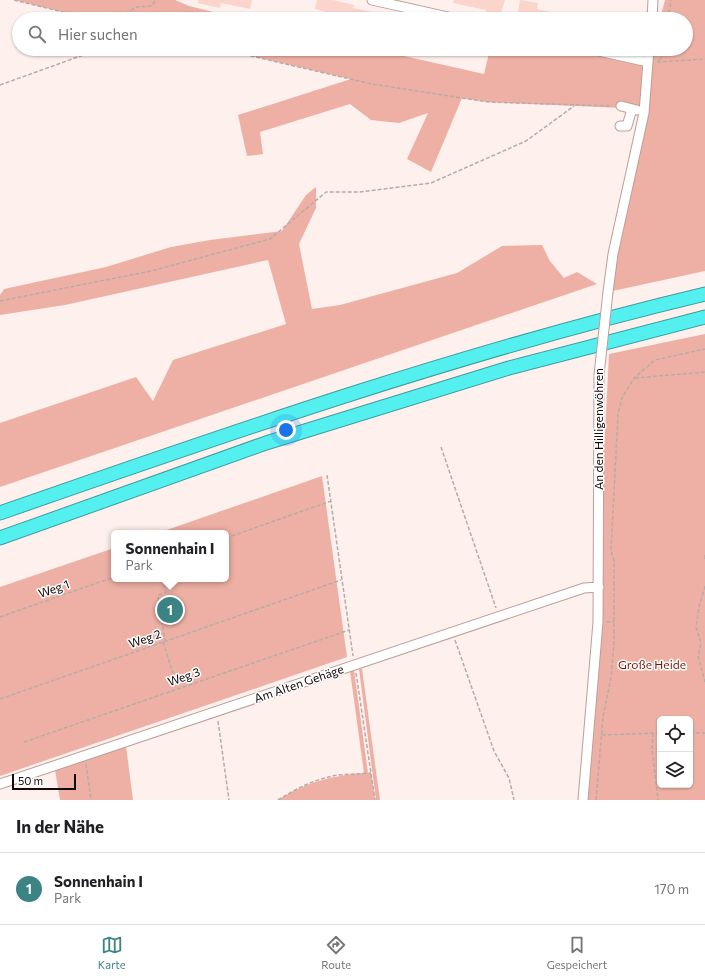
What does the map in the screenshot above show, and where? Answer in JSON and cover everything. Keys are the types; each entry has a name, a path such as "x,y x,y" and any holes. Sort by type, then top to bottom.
{"highway":[{"path":"0,513 281,416 504,347 705,294"},
{"path":"0,538 266,443 509,368 705,317"}],"street":[{"path":"372,0 426,12"},
{"path":"652,12 653,0"},
{"path":"624,56 653,62"},
{"name":"An den Hilligenwöhren","path":"583,800 596,655 599,587 599,375 613,254 644,113 653,62 651,56"},
{"path":"621,106 644,113"},
{"path":"620,126 627,126 632,109"},
{"name":"Am Alten Gehäge","path":"0,784 584,588 599,587"}],"path":[{"path":"14,0 63,12"},
{"path":"128,12 137,7 151,6 156,0"},
{"path":"669,12 671,0"},
{"path":"0,86 81,56"},
{"path":"251,56 372,84 488,102 574,106 621,106"},
{"path":"653,62 662,56"},
{"path":"653,62 705,59"},
{"path":"0,301 151,271 270,239 326,192 360,192 431,183 526,141 574,106"},
{"path":"596,800 603,717 611,678 614,643 614,561 611,550 618,414 622,398 634,378 655,360 705,349"},
{"path":"634,378 705,372"},
{"path":"441,448 499,617"},
{"path":"327,475 341,580 375,800"},
{"path":"229,537 331,501"},
{"path":"705,555 705,561"},
{"name":"Weg 1","path":"0,617 111,578"},
{"name":"Weg 2","path":"0,699 341,580"},
{"path":"163,582 166,592 158,595 164,641 178,689"},
{"path":"705,586 699,607 696,627 701,643 698,656 705,682"},
{"name":"Weg 3","path":"24,742 349,630"},
{"path":"452,633 494,751 509,778 514,800"},
{"path":"217,712 230,800"},
{"path":"653,733 652,750 658,800"},
{"path":"602,735 657,733"},
{"path":"693,733 705,733"},
{"path":"85,756 91,800"},
{"path":"278,800 296,789 317,780 339,775 371,773"}],"green space":[{"path":"14,0 175,0 189,6 213,12 63,12"},
{"path":"665,0 705,0 705,271 608,292 644,113 622,108 488,102 462,98 431,172 407,159 428,113 399,123 371,120 350,104 260,132 263,154 247,156 238,115 351,79 251,56 404,56 484,74 488,56 621,56 648,62 650,56 693,56 693,12 662,12"},
{"path":"316,187 316,208 299,244 312,309 340,305 457,273 502,246 542,245 550,261 564,278 577,272 597,284 0,487 0,423 136,377 153,401 173,360 286,324 268,260 65,305 0,315 0,295 4,289 106,267 171,247 210,240 282,231 306,195"},
{"name":"Große Heide","path":"705,334 705,800 588,800 601,644 602,491 609,354"},
{"path":"322,476 347,657 0,776 0,587 111,549 111,582 229,582 229,530 167,530"},
{"path":"359,669 362,669 380,800 376,800"},
{"path":"354,670 368,773 371,773 375,800 278,800 309,784 329,778 364,773 350,671"},
{"path":"126,746 133,800 60,800 55,770"}],"building":[{"path":"198,0 252,0 250,9 221,3 220,8 198,3"},
{"path":"317,0 333,0 354,5 353,8 372,12 326,12 315,9"},
{"path":"454,0 505,0 501,12 486,12 486,10 453,3"},
{"path":"520,0 538,3 537,9 550,12 518,12"},
{"path":"172,596 175,608 165,611 162,599"}],"place":[{"name":"Sonnenhain I","path":"170,610"}]}
